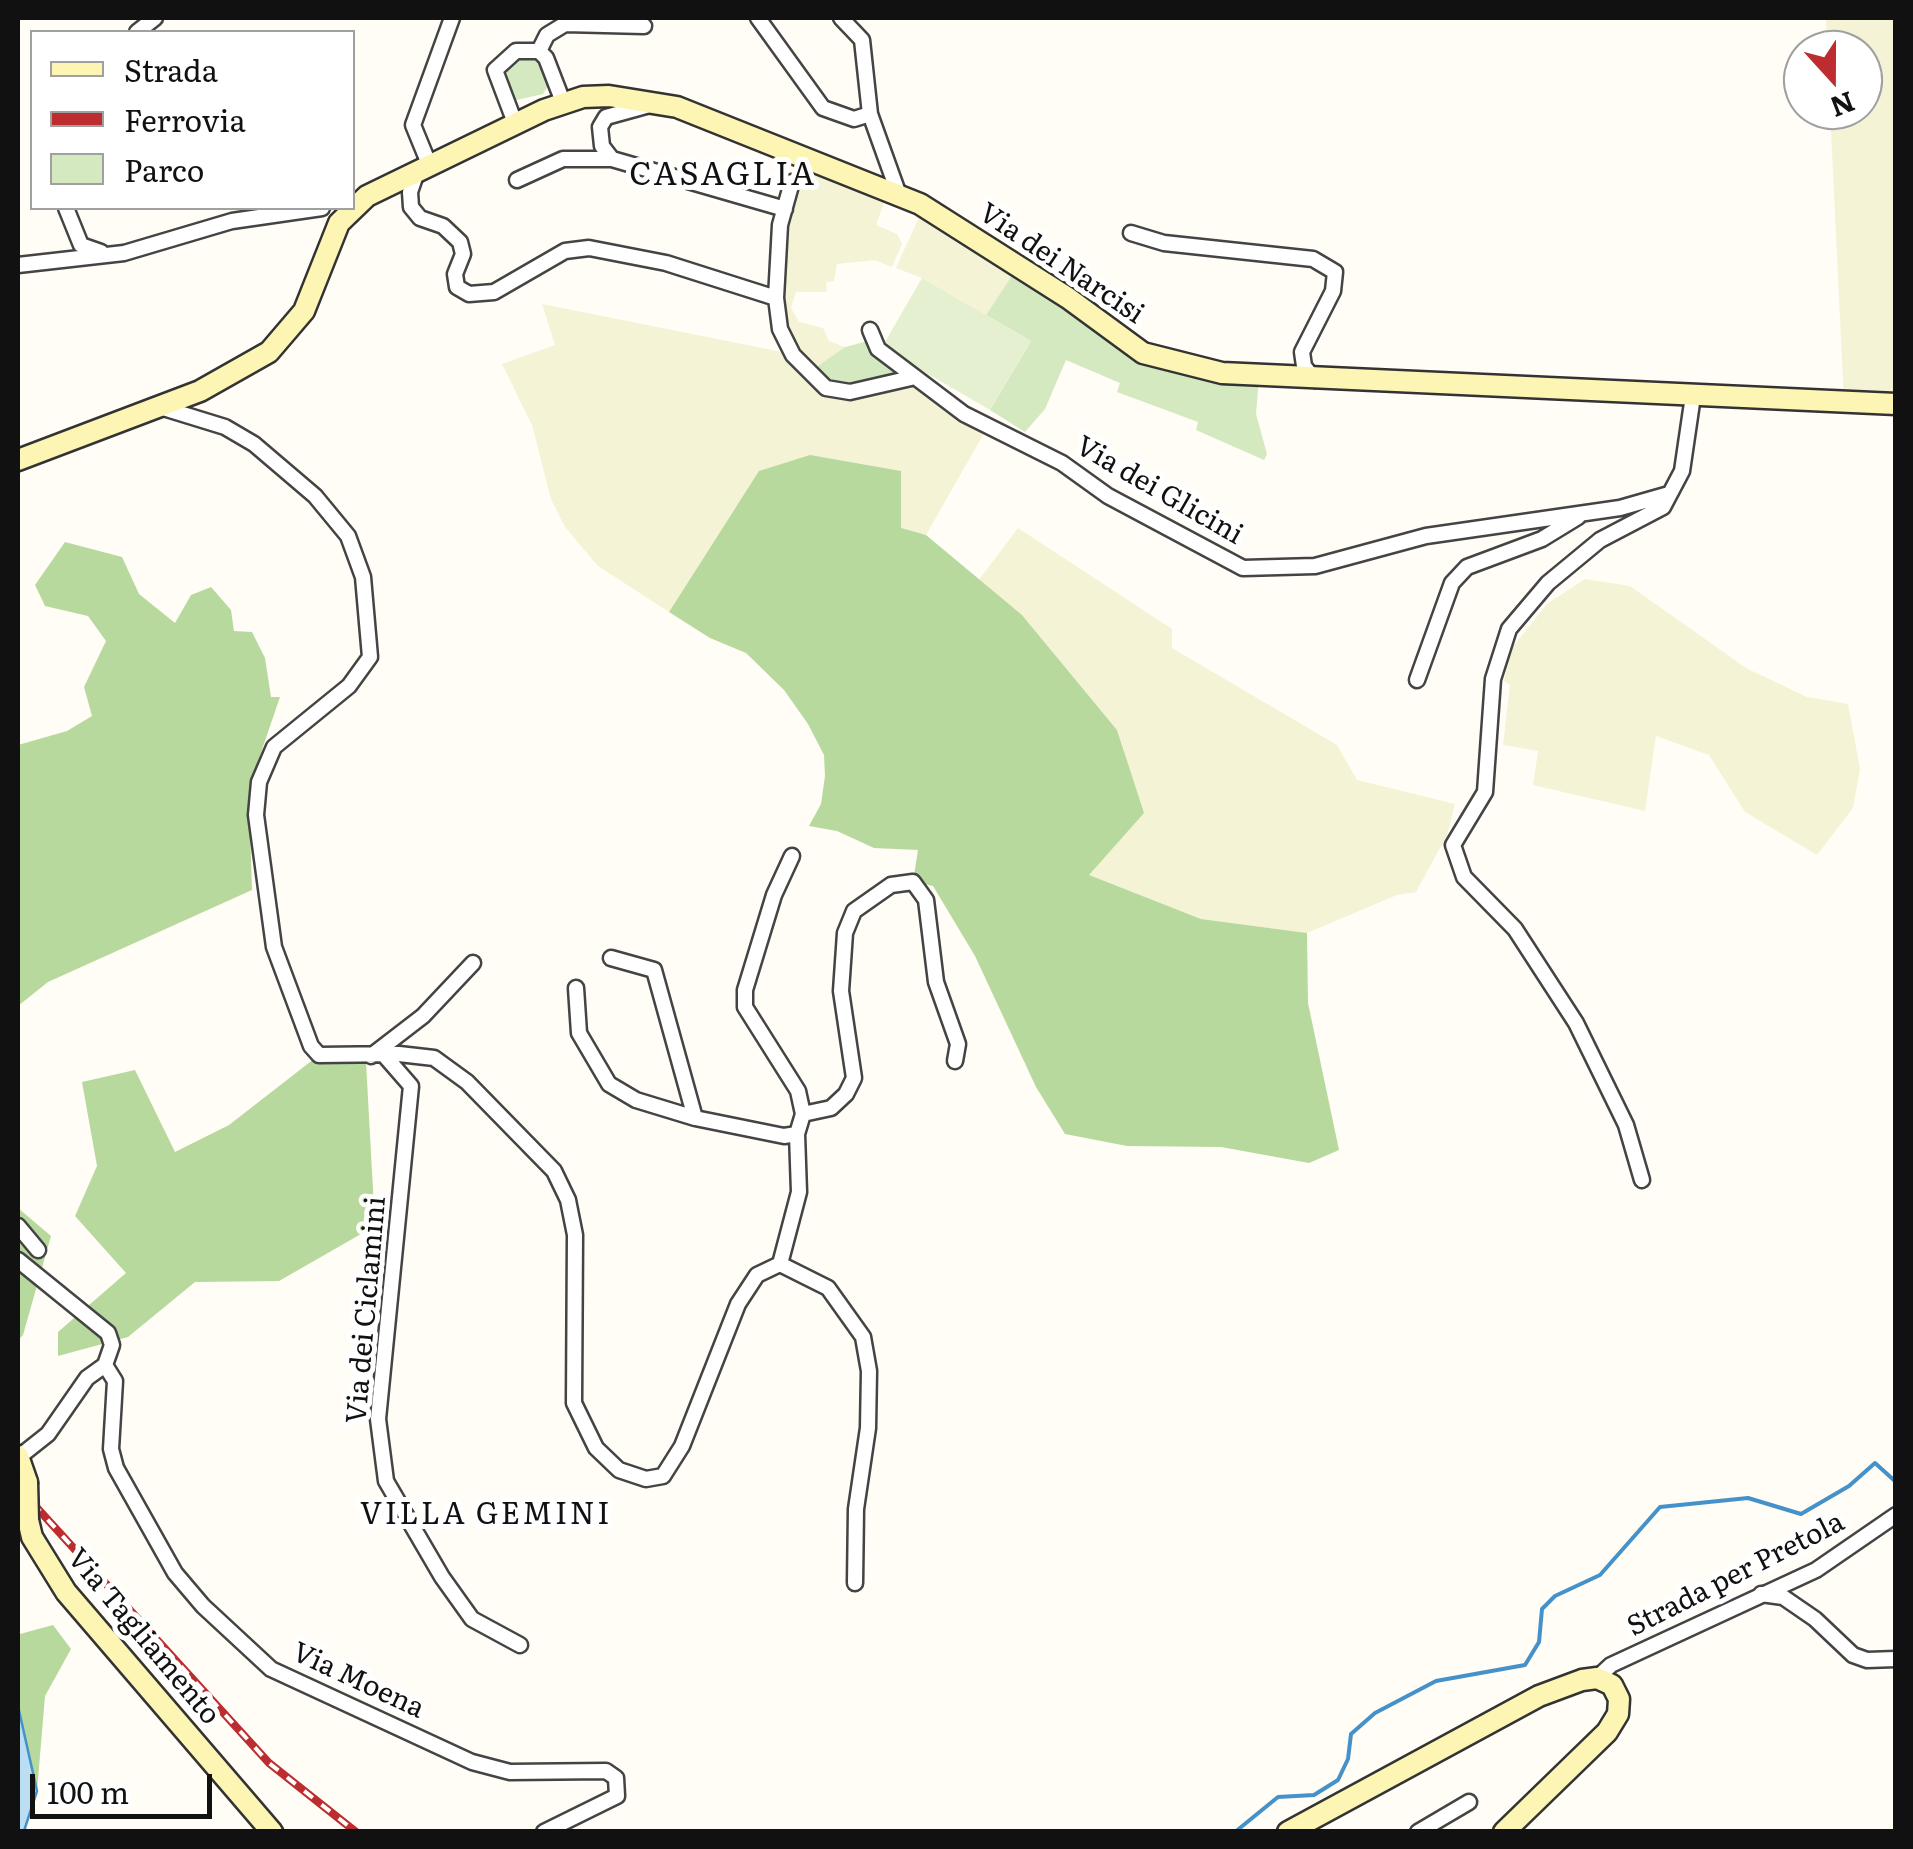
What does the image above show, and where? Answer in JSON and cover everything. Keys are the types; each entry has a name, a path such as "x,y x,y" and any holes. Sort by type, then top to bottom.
{"street":[{"path":"452,18 417,102 413,125 424,166 410,192 411,207 420,218 443,226 460,242 463,254 455,274 457,288 469,294 494,292 565,251 589,248 666,262 776,298"},
{"path":"758,18 822,108 854,119 870,114"},
{"path":"841,18 862,40 870,114 899,195"},
{"path":"539,51 547,35 565,24 644,26"},
{"path":"539,51 553,70 564,102"},
{"path":"515,123 495,70 516,52 539,51"},
{"name":"Via dei Narcisi","path":"360,198 564,102 610,96 660,104 899,195 998,252 1143,353 1222,373 1896,404"},
{"path":"612,160 602,146 600,127 606,117 660,104"},
{"path":"517,180 563,159 612,160 785,209"},
{"path":"792,182 785,209 776,298 780,330 793,355 826,388 850,392 911,378"},
{"path":"67,210 81,244 116,254"},
{"path":"18,264 116,254 232,221 308,210"},
{"name":"Via dei Narcisi","path":"18,460 224,380 286,336 312,294 334,231 351,210"},
{"path":"1130,233 1164,243 1313,260 1335,272 1334,290 1302,352 1304,366 1316,380"},
{"name":"Via dei Glicini","path":"870,330 878,350 911,378 987,428 1062,463 1108,496 1243,568 1315,566 1426,536 1583,514 1669,494"},
{"path":"1642,1180 1626,1125 1576,1023 1515,929 1464,877 1452,846 1485,792 1493,679 1509,629 1548,583 1600,540 1663,507 1682,471 1693,396"},
{"path":"154,406 224,426 254,444 315,496 348,536 362,577 370,657 349,686 274,748 259,782 256,816 274,947 311,1046 319,1055 434,1058 456,1072 554,1171 568,1200 575,1235 574,1403 596,1448 619,1470 646,1479 663,1476 682,1446 738,1304 757,1275 780,1264 799,1192 797,1134 804,1114 798,1091 745,1007 745,990 774,895 792,856"},
{"name":"Via dei Glicini","path":"1417,680 1447,596 1468,567 1542,539 1583,514"},
{"path":"804,1114 830,1108 846,1094 854,1078 841,991 844,933 854,911 891,885 913,882 926,900 936,982 958,1044 955,1061"},
{"path":"612,958 654,970 695,1118"},
{"path":"378,1056 473,964"},
{"path":"576,988 579,1033 610,1084 636,1100 695,1118 784,1136 797,1134"},
{"name":"Via dei Ciclamini","path":"378,1056 411,1086 378,1419 386,1481 442,1578 472,1619 520,1645"},
{"path":"18,1226 38,1250"},
{"name":"Via Moena","path":"18,1260 108,1334 112,1345 106,1365 115,1381 111,1450 116,1468 175,1573 203,1606 271,1668 472,1762 510,1772 566,1769 606,1772 616,1778 618,1796 544,1832"},
{"path":"780,1264 828,1288 863,1337 869,1370 868,1428 856,1509 855,1584"},
{"path":"18,1456 48,1434 87,1378 106,1365"},
{"name":"Via Tagliamento","path":"18,1456 28,1482 28,1520 38,1548 66,1592 272,1832"},
{"name":"Strada per Pretola","path":"1596,1678 1611,1665 1816,1570 1896,1515"},
{"path":"1760,1594 1783,1597 1815,1618 1854,1655 1867,1660 1896,1659"},
{"path":"1288,1832 1494,1717 1550,1691 1596,1678 1612,1686 1619,1699 1618,1714 1607,1732 1504,1832"},
{"path":"1418,1832 1470,1802"}],"shaded area":[{"path":"1826,18 1895,18 1895,404 1844,402 1831,130 1883,130 1883,30 1826,30"},
{"path":"797,164 885,200 876,225 897,234 902,244 892,267 875,260 837,264 834,281 826,282 827,292 796,292 791,308 799,322 823,328 829,341 845,347 809,373 911,378 987,428 926,535 736,507 669,612 598,566 565,527 551,499 532,425 502,364 555,345 542,304 792,354 780,329 780,225"},
{"path":"921,213 1015,271 986,315 922,278 896,268"},
{"path":"1018,528 1172,629 1172,648 1337,745 1357,780 1455,804 1447,835 1416,892 1397,895 1307,933 1201,919 1088,875 1124,750 1117,730 1022,615 978,581"},
{"path":"1585,579 1630,586 1746,668 1807,697 1848,704 1860,769 1853,808 1817,855 1745,812 1709,755 1656,736 1645,811 1533,785 1538,751 1503,745 1510,685 1504,681 1511,649 1547,604"}],"green space":[{"path":"520,55 538,56 551,81 543,94 512,101 501,71"},
{"path":"1015,271 1143,353 1259,378 1256,414 1267,454 1264,460 1196,430 1198,422 1117,392 1120,383 1066,360 1045,409 1025,432 990,410 1031,341 986,315"},
{"path":"922,278 1031,341 990,410 882,347"},
{"path":"872,340 911,378 850,392 808,373 845,347"},
{"path":"810,455 901,471 901,528 926,535 1022,615 1117,730 1144,813 1089,875 1201,919 1307,933 1308,1003 1339,1150 1309,1163 1221,1147 1127,1146 1065,1134 1036,1087 975,956 933,886 913,882 918,850 874,848 837,831 809,826 821,804 825,776 824,755 808,724 784,690 746,653 710,638 669,612 759,471"},
{"path":"65,542 122,557 139,594 175,623 191,595 211,587 231,610 234,631 252,632 265,658 271,697 280,697 256,767 250,828 252,890 48,982 18,1006 18,745 67,731 92,716 84,687 106,641 88,616 45,606 35,585"},
{"path":"319,1055 366,1062 375,1226 279,1281 195,1282 128,1337 58,1356 58,1332 126,1273 75,1216 97,1166 82,1082 135,1070 175,1152 229,1125"},
{"path":"18,1208 51,1236 23,1335 18,1340"},
{"path":"53,1625 71,1649 45,1696 37,1791 18,1706 18,1630 20,1634"}],"water":[{"path":"18,1706 37,1791 24,1831 18,1831"}],"waterway":[{"path":"1235,1832 1278,1797 1314,1795 1338,1780 1348,1759 1351,1734 1375,1713 1436,1681 1525,1665 1539,1642 1542,1609 1555,1596 1600,1575 1660,1507 1748,1498 1801,1514 1849,1486 1875,1463 1896,1482"}],"railway":[{"path":"18,1487 269,1763 356,1832"}],"district":[{"name":"CASAGLIA","path":"723,176"},
{"name":"VILLA GEMINI","path":"486,1515"}]}
